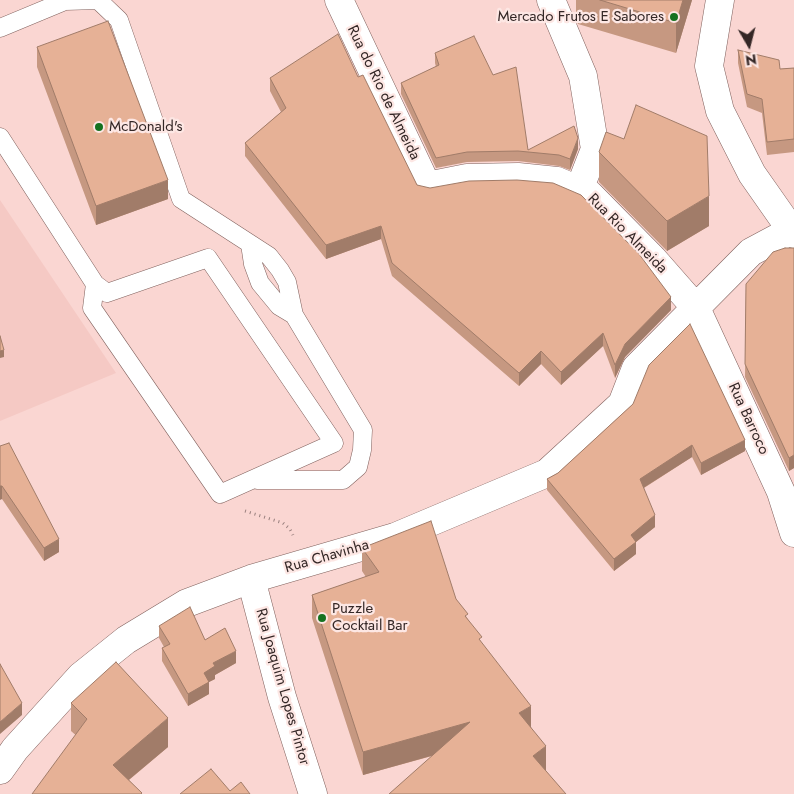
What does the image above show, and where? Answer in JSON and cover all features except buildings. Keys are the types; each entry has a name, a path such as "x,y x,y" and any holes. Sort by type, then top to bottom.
{"street":[{"name":"Rua do Rio de Almeida","path":"339,0 427,186"},
{"path":"552,0 583,76 595,149 579,190"},
{"path":"720,0 709,66 720,111 752,174 793,231"},
{"name":"Rua Rio Almeida","path":"427,186 467,178 518,177 558,181 590,194 653,259 696,308"},
{"name":"Rua Chavinha","path":"0,770 16,749 81,676 126,640 187,603 251,579 395,537 547,473 622,404 636,368 751,252 793,231"},
{"name":"Rua Barroco","path":"696,308 782,492 794,533"},
{"name":"Rua Joaquim Lopes Pintor","path":"251,579 282,697 313,794"}],"lane":[{"path":"0,28 65,1 98,0 119,20 181,198 269,256 287,282 294,315 363,430 362,450 358,467 343,480 252,480"},
{"path":"0,137 95,284 107,293 208,258 334,443 220,494 92,308 95,284"},
{"path":"250,244 253,264 260,283 279,306 294,315"}],"path":[{"path":"238,507 250,514 283,523 290,529 294,537"}],"shaded area":[{"path":"0,200 116,373 0,421"}],"place":[{"name":"Mercado Frutos E Sabores","path":"674,17"},
{"name":"McDonald's","path":"99,127"},
{"name":"Puzzle Cocktail Bar","path":"322,618"}]}
